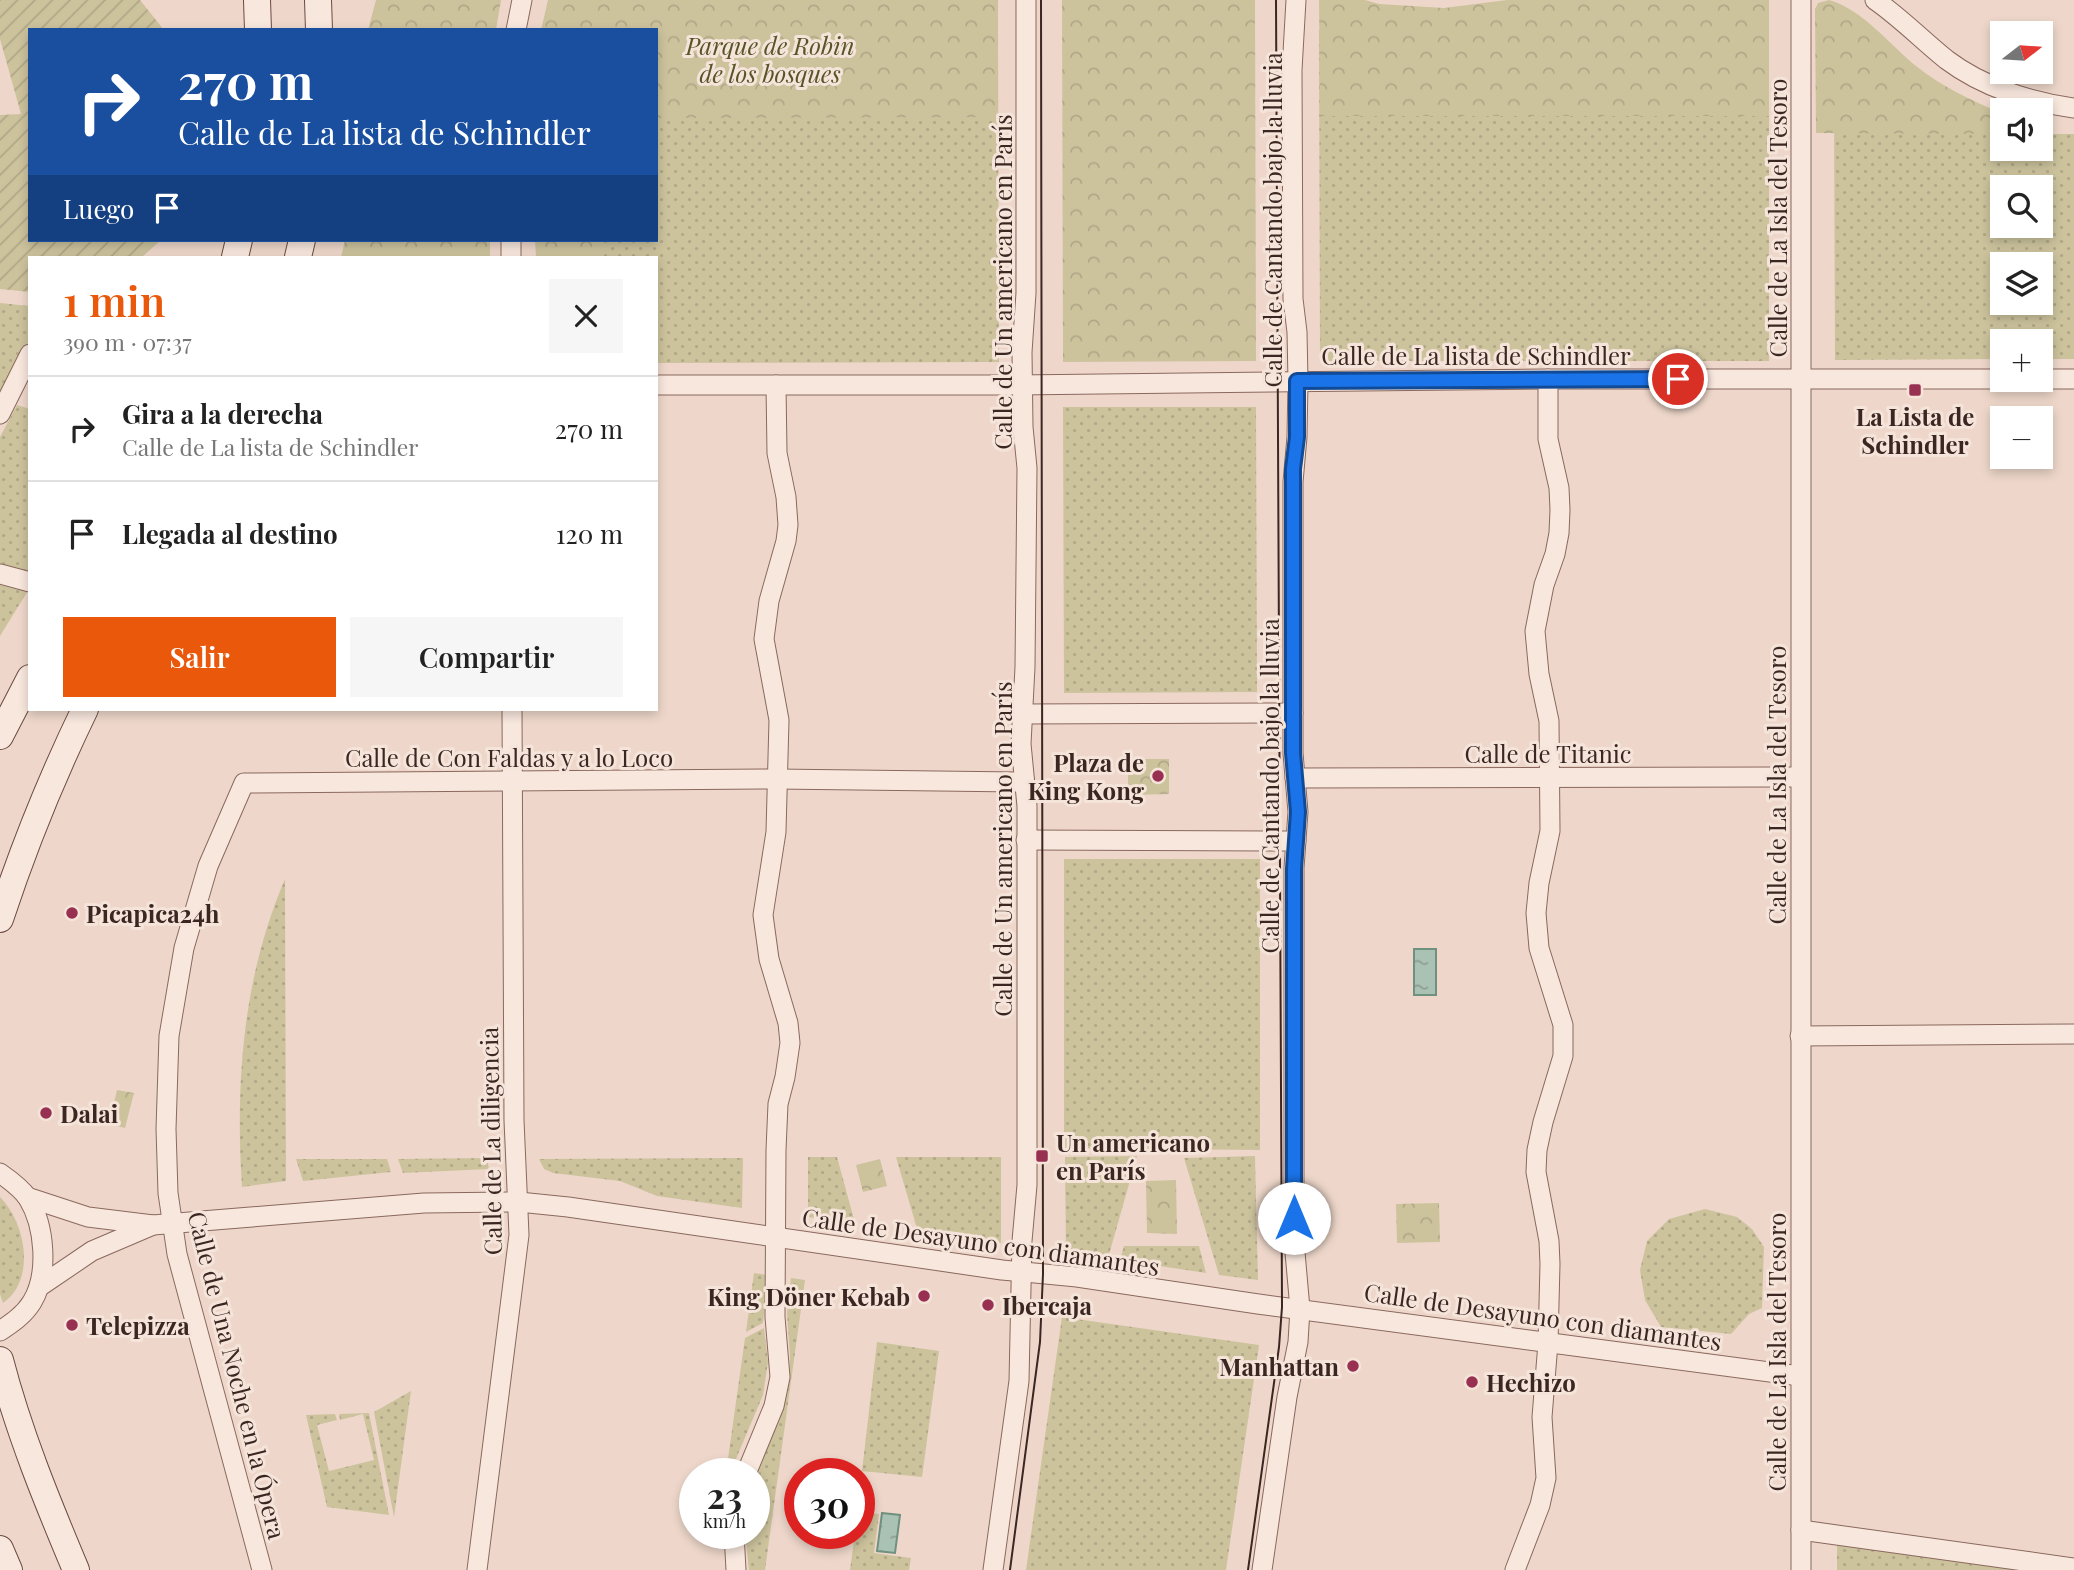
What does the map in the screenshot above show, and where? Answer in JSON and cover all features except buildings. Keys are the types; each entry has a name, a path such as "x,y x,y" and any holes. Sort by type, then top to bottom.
{"main road":[{"path":"257,0 258,28"},
{"path":"318,0 319,28"},
{"path":"0,736 28,682"},
{"path":"0,919 51,778 84,711"},
{"path":"0,1360 31,1464 76,1570"},
{"path":"0,1549 9,1570"}],"street":[{"path":"516,28 522,0"},
{"name":"Calle de Un americano en París","path":"993,1570 1019,1381 1028,1147 1025,782 1021,744 1026,667 1027,483 1023,341 1026,293 1026,0"},
{"name":"Calle de Cantando bajo la lluvia","path":"1262,1570 1287,1397 1298,1342 1300,1309 1294,1241 1294,869 1298,812 1293,713 1293,482 1297,437 1297,381 1293,275 1292,81 1296,0"},
{"name":"Calle de La Isla del Tesoro","path":"1801,0 1801,1570"},
{"path":"1875,0 1947,60 1975,77 2029,99 2074,108"},
{"path":"2,407 28,358"},
{"path":"1515,1570 1540,1505 1546,1478 1542,1417 1548,1343 1549,1241 1536,1172 1543,1122 1563,1056 1563,1025 1539,948 1536,913 1550,831 1549,721 1539,674 1535,631 1541,595 1559,533 1559,488 1548,439 1548,379"},
{"name":"Calle de La lista de Schindler","path":"658,385 1990,379"},
{"path":"2053,379 2074,379"},
{"path":"753,1458 774,1406 780,1377 775,1317 777,1118 790,1043 788,1023 764,934 763,915 776,832 779,720 764,639 769,601 786,541 788,512 777,453 776,385"},
{"path":"0,574 28,581"},
{"name":"Calle de La diligencia","path":"477,1570 518,1246 519,1202 514,1120 512,711"},
{"path":"1022,714 1293,713"},
{"name":"Calle de Titanic","path":"1295,778 1800,777"},
{"path":"776,779 1025,782"},
{"name":"Calle de Con Faldas y a lo Loco","path":"244,783 776,779"},
{"name":"Calle de Una Noche en la Ópera","path":"244,783 208,866 184,948 169,1036 162,1224 179,1262 262,1570"},
{"path":"1026,840 1296,841"},
{"path":"1800,1036 2074,1034"},
{"path":"0,1173 27,1196 34,1210 42,1243 39,1287 24,1313 0,1331"},
{"name":"Calle de Desayuno con diamantes","path":"27,1196 88,1217 162,1224 424,1203 519,1202 1800,1376"},
{"name":"Calle de Desayuno con diamantes","path":"39,1287 92,1251 162,1224"},
{"path":"1801,1530 2074,1567"},
{"path":"735,1549 736,1570"}],"green space":[{"path":"0,0 140,0 162,28 28,28 28,242 159,242 143,256 28,256 28,292 0,289 0,115 21,114 0,39"},
{"path":"376,0 501,0 496,28 369,28"},
{"name":"Parque de Robin de los bosques","path":"548,0 998,0 998,117 658,118 658,28 541,28"},
{"path":"1062,0 1255,0 1256,361 1063,362"},
{"path":"1319,0 1365,0 1379,4 1444,8 1507,0 1769,0 1769,116 1320,116"},
{"path":"1829,0 1853,11 1916,66 1957,93 1990,108 1990,134 1816,133 1815,9 1818,3"},
{"path":"1769,16 1769,361 1320,361 1319,31 1554,73"},
{"path":"998,28 999,362 658,363 658,256 571,256 571,242 658,242 658,118 668,118"},
{"path":"1926,87 1990,129 1990,161 2053,161 2053,134 2074,134 2074,359 2053,359 2053,329 1990,329 1990,359 1835,360 1834,96"},
{"path":"345,242 490,242 490,256 341,256"},
{"path":"535,242 601,242 601,256 536,256"},
{"path":"0,303 28,306 28,343 3,395 0,394"},
{"path":"17,405 28,408 28,571 0,564 0,437"},
{"path":"1063,407 1256,407 1257,692 1064,693"},
{"path":"0,581 28,591 0,636"},
{"path":"1128,759 1169,759 1169,794 1128,795"},
{"path":"1064,859 1260,859 1260,1150 1064,1148"},
{"path":"285,879 286,1181 242,1187 240,1109 245,1030 260,953"},
{"path":"117,1090 134,1093 125,1128 109,1124"},
{"path":"1137,1156 1108,1258 1066,1253 1065,1157"},
{"path":"1255,1156 1258,1280 1219,1275 1184,1158"},
{"path":"808,1157 837,1157 855,1223 808,1217"},
{"path":"896,1157 1001,1157 1001,1243 918,1232"},
{"path":"487,1158 489,1169 403,1173 398,1159"},
{"path":"743,1158 742,1208 657,1196 620,1181 553,1173 544,1169 539,1159"},
{"path":"296,1159 387,1159 391,1172 303,1181"},
{"path":"880,1159 887,1186 863,1192 856,1165"},
{"path":"1176,1180 1177,1234 1147,1233 1146,1181"},
{"path":"0,1197 16,1221 24,1250 24,1266 20,1280 14,1293 3,1303 0,1294"},
{"path":"1439,1203 1440,1242 1397,1243 1396,1204"},
{"path":"1705,1209 1737,1217 1752,1229 1764,1247 1762,1308 1749,1314 1731,1334 1661,1327 1645,1300 1640,1270 1647,1241 1669,1219"},
{"path":"1124,1246 1199,1246 1206,1273 1120,1260"},
{"path":"754,1273 768,1275 763,1323 746,1332"},
{"path":"791,1278 805,1280 770,1534 770,1458 761,1458 780,1419 788,1390 790,1357 787,1313"},
{"path":"1062,1317 1259,1345 1226,1570 1026,1570"},
{"path":"764,1328 768,1362 763,1395 736,1458 728,1458 745,1338"},
{"path":"877,1342 939,1351 922,1477 875,1472 875,1458 864,1458"},
{"path":"411,1391 394,1517 374,1412"},
{"path":"369,1413 389,1515 327,1507 306,1415 335,1414 337,1420 317,1425 329,1471 374,1460 363,1414 340,1420 339,1414"},
{"path":"875,1514 879,1514 875,1545"},
{"path":"1837,1542 2036,1570 1837,1570"},
{"path":"747,1549 768,1549 765,1570 749,1570"},
{"path":"853,1549 875,1549 874,1553 911,1558 909,1570 850,1570"}],"water":[{"path":"1414,949 1436,949 1436,995 1414,995"},
{"path":"882,1513 900,1515 895,1553 877,1551"}],"tram line":[{"path":"1010,1570 1040,1342 1043,1274 1041,0"},
{"path":"1248,1570 1279,1347 1282,1307 1276,0"}],"place":[{"name":"La Lista de Schindler","path":"1915,390"},
{"name":"Plaza de King Kong","path":"1158,776"},
{"name":"Picapica24h","path":"72,913"},
{"name":"Dalai","path":"46,1113"},
{"name":"Un americano en París","path":"1042,1156"},
{"name":"King Döner Kebab","path":"924,1296"},
{"name":"Ibercaja","path":"988,1305"},
{"name":"Telepizza","path":"72,1325"},
{"name":"Manhattan","path":"1353,1366"},
{"name":"Hechizo","path":"1472,1382"}],"route":[{"path":"1294,1218 1294,869 1298,812 1293,753 1293,469 1297,437 1297,381 1678,379"}]}
